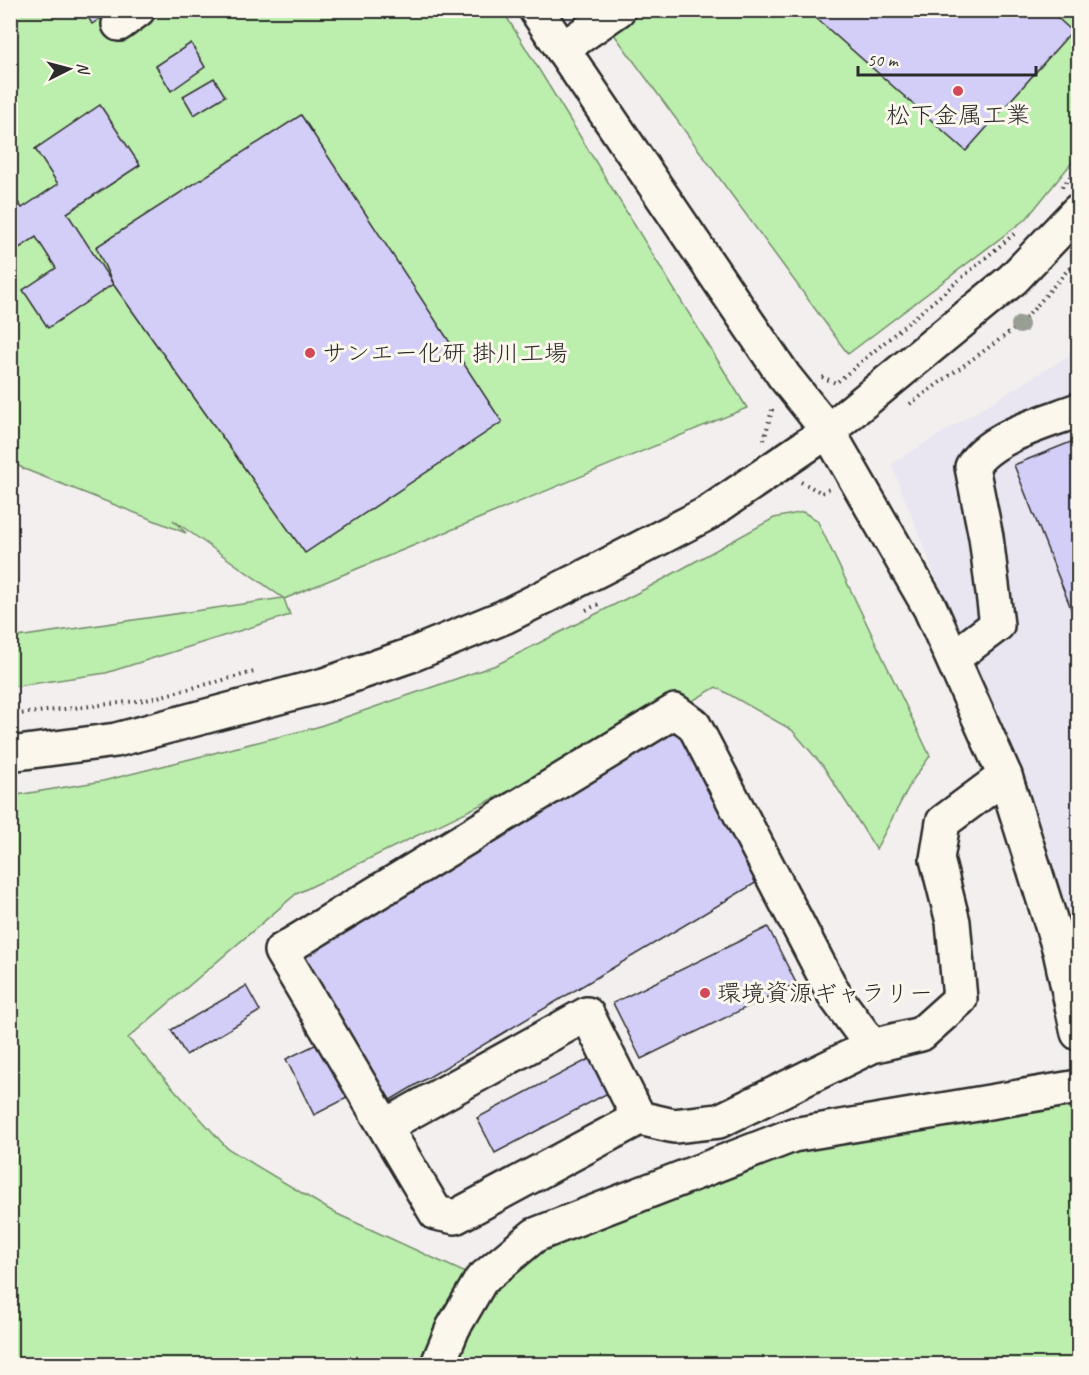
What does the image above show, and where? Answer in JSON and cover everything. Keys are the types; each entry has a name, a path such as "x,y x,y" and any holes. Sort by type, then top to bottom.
{"street":[{"path":"536,10 784,376 828,431 930,608 1005,776 1060,951 1078,1033"},
{"path":"562,49 618,10"},
{"path":"10,753 127,737 324,685 411,655 504,617 698,518 828,431 1013,279 1067,202"},
{"path":"952,658 997,625 986,537 972,467 978,456 1007,438 1078,410"},
{"path":"872,1046 835,996 694,725 675,711 281,951 436,1213 455,1217 639,1118 674,1126 718,1121 872,1046 921,1034 960,999 953,922 936,859 943,822 1005,776"},
{"path":"385,1126 587,1014 639,1118"},
{"path":"438,1365 453,1328 481,1280 535,1235 793,1135 1078,1087"}],"path":[{"path":"1067,202 1078,167"},
{"path":"763,443 772,410 760,391 799,368 836,383 1023,226"},
{"path":"10,715 146,700 259,670"}],"shaded area":[{"path":"1078,350 1078,934 891,464"}],"green space":[{"path":"10,11 503,11 747,408 284,599 290,615 106,673 11,687 11,638 283,598 173,520 186,533 24,469 11,461"},
{"path":"597,11 1078,11 1078,155 1027,218 848,354"},
{"path":"803,512 817,520 930,756 912,781 876,849 823,766 792,730 716,687 675,711 296,894 128,1038 227,1148 335,1213 481,1280 535,1235 844,1126 1078,1087 1078,1364 11,1364 11,796 103,781 317,727 496,665 649,587 774,518"}],"building":[{"path":"84,10 113,10 92,24"},
{"name":"松下金属工業","path":"807,10 1049,10 1072,31 966,151"},
{"path":"191,43 205,67 171,91 156,66"},
{"path":"214,78 225,96 194,115 183,96"},
{"path":"100,105 140,165 67,213 113,284 48,328 23,290 56,268 36,237 10,254 10,191 22,208 58,184 35,149"},
{"name":"サンエー化研 掛川工場","path":"301,115 502,422 305,553 113,284 96,247"},
{"path":"1078,439 1078,626 1014,465"},
{"path":"675,726 764,878 382,1105 292,953"},
{"name":"環境資源ギャラリー","path":"768,927 796,983 641,1059 613,1003"},
{"path":"246,986 260,1011 186,1055 171,1030"},
{"path":"323,1041 351,1096 314,1115 286,1059"},
{"path":"589,1059 608,1093 495,1153 477,1118"}],"place":[{"name":"松下金属工業","path":"958,91"},
{"name":"サンエー化研 掛川工場","path":"310,353"},
{"name":"環境資源ギャラリー","path":"705,993"}]}
